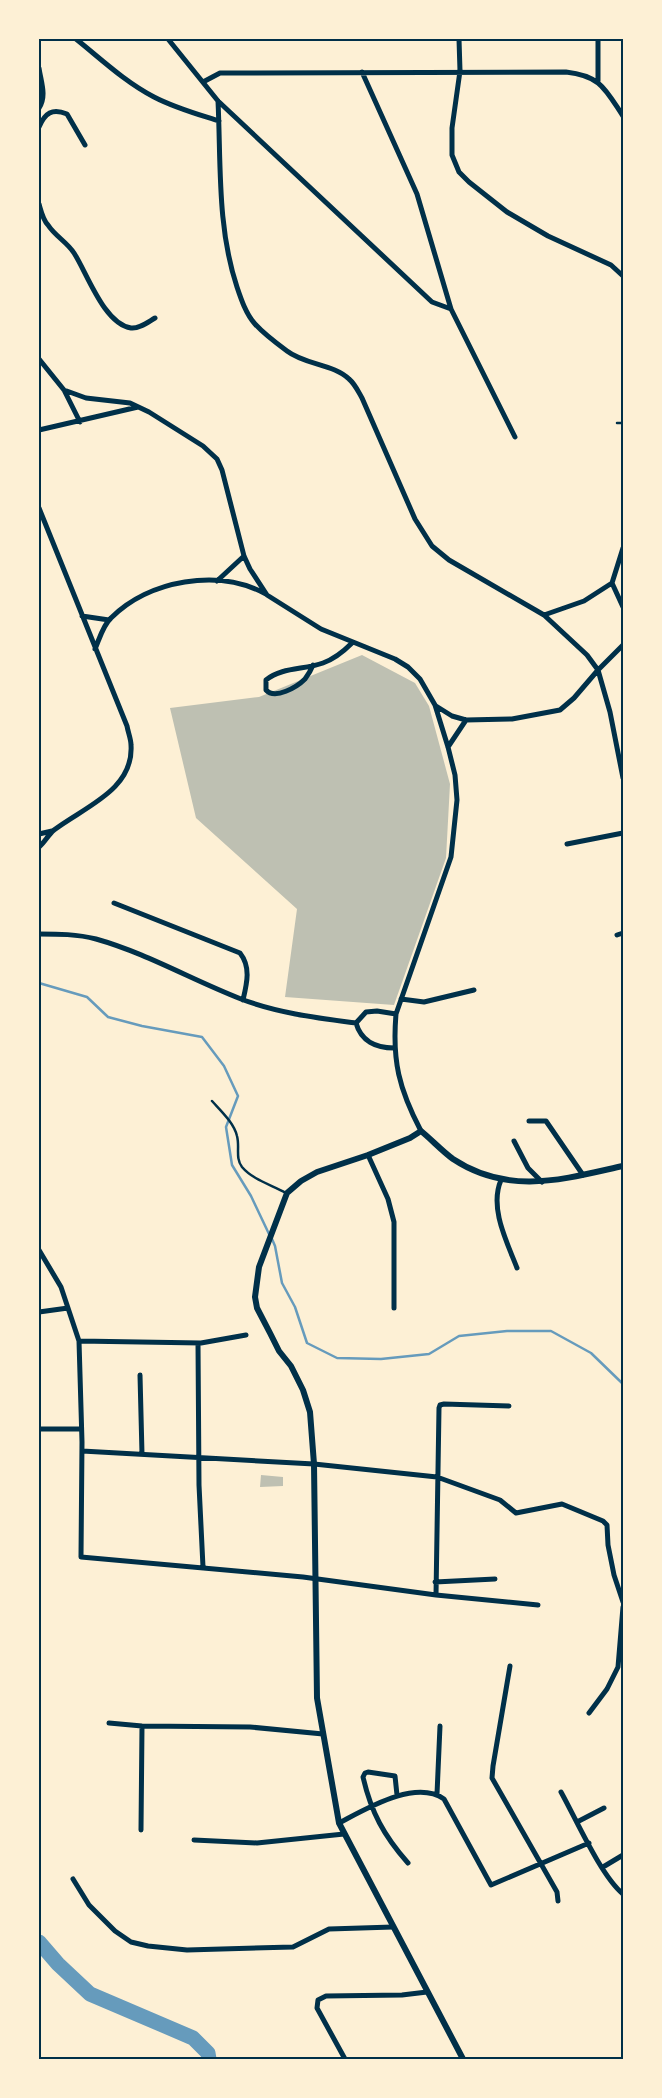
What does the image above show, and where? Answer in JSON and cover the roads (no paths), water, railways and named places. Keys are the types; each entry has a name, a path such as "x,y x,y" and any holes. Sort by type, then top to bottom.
{"street":[{"path":"76,39 124,78 152,96 180,109 219,120"},
{"path":"168,39 218,101 432,302 451,309"},
{"path":"459,39 460,71 452,128 452,155 462,176 507,212 548,236 611,264 623,276"},
{"path":"598,39 598,81"},
{"path":"39,68 44,94 39,108"},
{"path":"362,72 417,194 451,309 515,437"},
{"path":"203,82 220,73 566,72 582,74 598,81 623,116"},
{"path":"218,101 222,210 227,246 242,303 254,323 290,353 308,363 342,374 353,382 362,398 415,519 432,546 449,560 544,615 587,656 598,670 610,712 623,778"},
{"path":"39,127 45,115 51,112 59,111 68,114 85,145"},
{"path":"39,204 47,225 75,253 92,287 109,313 121,325 132,328 142,326 155,318"},
{"path":"39,359 64,390 80,422"},
{"path":"64,390 86,398 125,402 138,407 203,446 217,458 225,480 244,556 267,595"},
{"path":"39,430 138,407"},
{"path":"39,508 127,726 131,745 129,763 124,777 116,787 52,831 39,847"},
{"path":"544,615 584,601 612,583 623,548"},
{"path":"217,581 244,556"},
{"path":"95,649 109,620 126,606 158,588 188,581 217,581 253,587 321,629 352,643 378,651 408,667 420,679 435,705 455,775 457,800 451,857 396,1014 394,1048 396,1068 421,1131 459,1162 501,1180 542,1182 623,1166"},
{"path":"612,583 623,606"},
{"path":"82,616 109,620"},
{"path":"313,665 304,680 295,687 274,694 266,690 266,680 270,677 334,657 352,643"},
{"path":"435,705 452,716 466,720 512,719 560,710 574,698 623,645"},
{"path":"448,747 466,720"},
{"path":"39,834 52,831"},
{"path":"567,844 623,833"},
{"path":"114,903 240,953 245,959 247,967 243,1000"},
{"path":"617,935 623,933"},
{"path":"39,934 75,935 117,946 243,1000 274,1009 356,1023"},
{"path":"401,1000 424,1002 474,990"},
{"path":"356,1023 366,1012 377,1011 396,1014"},
{"path":"356,1023 358,1030 367,1042 380,1047 394,1048"},
{"path":"529,1121 542,1120 548,1123 583,1175"},
{"path":"421,1131 410,1138 368,1155 317,1172 287,1193 259,1267 255,1298 257,1308 279,1351 291,1366 303,1390 310,1412 314,1464 317,1698 340,1823 344,1834 463,2059"},
{"path":"514,1141 528,1168 542,1182"},
{"path":"368,1155 388,1200 394,1222 394,1308"},
{"path":"501,1180 497,1192 498,1214 517,1268"},
{"path":"39,1250 57,1277 79,1341 82,1451 81,1557 203,1567 436,1595 538,1605"},
{"path":"39,1312 68,1308"},
{"path":"79,1341 198,1343 246,1335"},
{"path":"198,1343 199,1456 203,1567"},
{"path":"140,1375 142,1454"},
{"path":"436,1595 440,1405 509,1406"},
{"path":"39,1429 81,1429"},
{"path":"82,1451 199,1456 314,1464 437,1477 500,1500 516,1512 523,1513 542,1506 562,1504 603,1521 607,1525 608,1545 614,1575 623,1602"},
{"path":"435,1582 495,1579"},
{"path":"589,1713 607,1689 618,1667 623,1607"},
{"path":"510,1666 492,1778 541,1863 556,1892 558,1901"},
{"path":"109,1723 142,1726 250,1727 323,1734"},
{"path":"141,1830 142,1726"},
{"path":"437,1794 440,1726"},
{"path":"397,1795 396,1776 365,1773 363,1777 370,1806 394,1847 408,1863"},
{"path":"561,1792 589,1844 623,1894"},
{"path":"340,1823 370,1806 397,1795 437,1794 444,1799 491,1885 589,1844"},
{"path":"577,1822 604,1808"},
{"path":"194,1840 257,1843 344,1834"},
{"path":"603,1867 623,1855"},
{"path":"73,1879 89,1905 115,1931 131,1942 148,1946 187,1950 293,1947 329,1929 393,1927"},
{"path":"345,2059 318,2008 318,2000 326,1996 402,1995 427,1992"}],"lane":[{"path":"616,423 623,423"},
{"path":"212,1101 232,1126 237,1137 238,1160 243,1167 267,1185 287,1193"}],"waterway":[{"path":"39,983 87,997 108,1017 142,1026 202,1037 224,1066 238,1096 226,1127 232,1165 251,1196 269,1234"},
{"path":"272,1239 282,1283 295,1307 307,1343 337,1358 381,1359 429,1354 459,1336 507,1331 551,1331 591,1353 623,1384"},
{"path":"39,1942 58,1964 90,1994 193,2038 208,2053 209,2059"}]}
